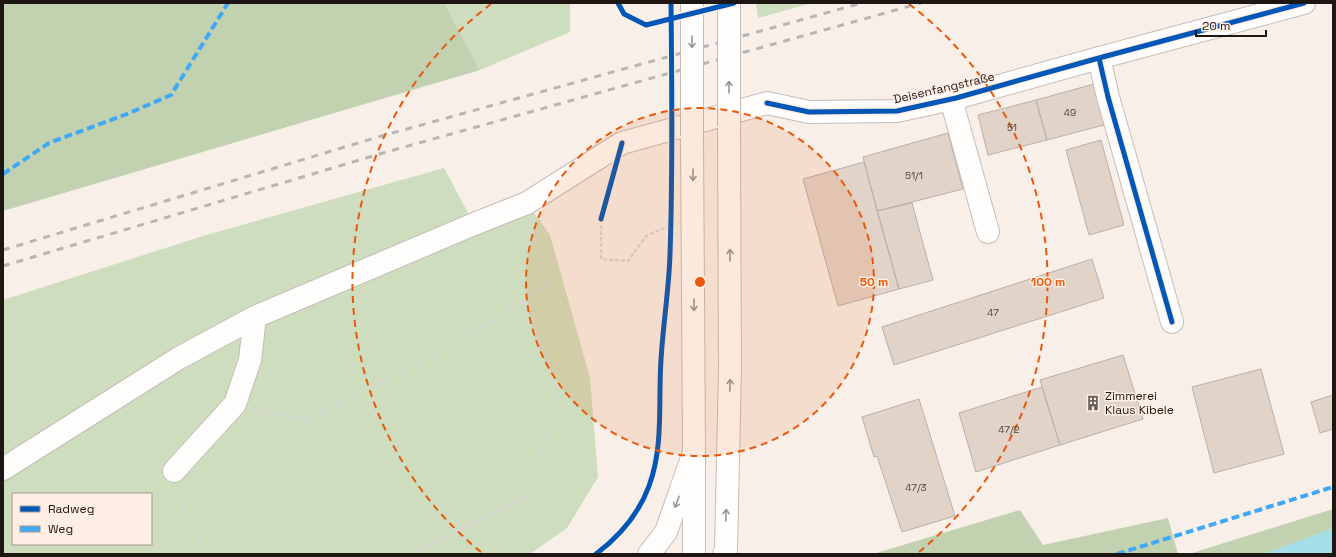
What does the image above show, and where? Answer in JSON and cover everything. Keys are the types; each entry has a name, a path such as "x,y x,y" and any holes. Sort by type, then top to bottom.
{"main road":[{"path":"692,3 694,554"},
{"path":"724,554 726,550 730,369 729,3"},
{"name":"Deisenfangstraße","path":"527,203 622,143 767,103 808,112 897,111 950,100 1304,3"},
{"path":"1099,58 1108,97 1172,322"},
{"path":"950,100 988,232"},
{"path":"3,469 179,358 255,317 527,203"},
{"path":"174,471 235,404 250,360 255,317"},
{"path":"649,554 666,532 694,452"}],"path":[{"path":"235,404 304,421 458,342 546,286 527,203"},
{"path":"601,219 601,259 628,261 646,236 670,226"},
{"path":"413,554 526,496 560,395 524,300"},
{"path":"174,471 179,499 208,554"}],"green space":[{"path":"3,3 444,3 480,70 3,211"},
{"path":"444,3 570,3 570,32 480,70"},
{"path":"756,3 812,3 758,18"},
{"path":"444,168 474,224 527,203 550,235 590,378 598,477 567,528 530,554 3,554 3,300 203,236"},
{"path":"1333,509 1333,554 1189,554"},
{"path":"1020,510 1043,545 1168,518 1178,554 873,554"}],"water":[{"path":"1333,528 1333,554 1264,554"}],"building":[{"path":"1094,84 1104,125 1047,140 1036,100"},
{"path":"1036,100 1047,140 988,155 978,115"},
{"path":"948,133 963,189 877,211 863,157"},
{"path":"1101,140 1124,225 1089,235 1066,150"},
{"path":"864,162 899,289 838,306 803,179"},
{"path":"912,203 933,280 899,289 877,211"},
{"path":"1092,259 1104,298 894,365 882,327"},
{"name":"Zimmerei Klaus Kibele","path":"1123,355 1143,419 1060,445 1040,380"},
{"path":"1261,369 1284,454 1214,473 1192,387"},
{"path":"1042,387 1060,445 976,472 959,413"},
{"path":"1333,395 1333,429 1320,433 1311,402"},
{"path":"919,399 955,516 902,532 877,456 874,457 862,417"}],"railway":[{"path":"3,250 378,137 862,3"},
{"path":"3,266 383,153 921,3"}],"marked path":[{"path":"3,174 49,143 127,114 171,95 228,3"},
{"path":"1117,554 1333,487"}],"cycle path":[{"path":"618,3 624,14 646,25 734,3"},
{"path":"596,554 621,532 634,515 649,486 657,455 660,423 660,376 670,254 671,223 671,3"},
{"path":"767,103 809,112 897,111 956,98 1304,3"},
{"path":"1099,58 1108,97 1172,322"},
{"path":"601,219 622,143"}],"place":[{"name":"Zimmerei Klaus Kibele","path":"1093,403"}]}
